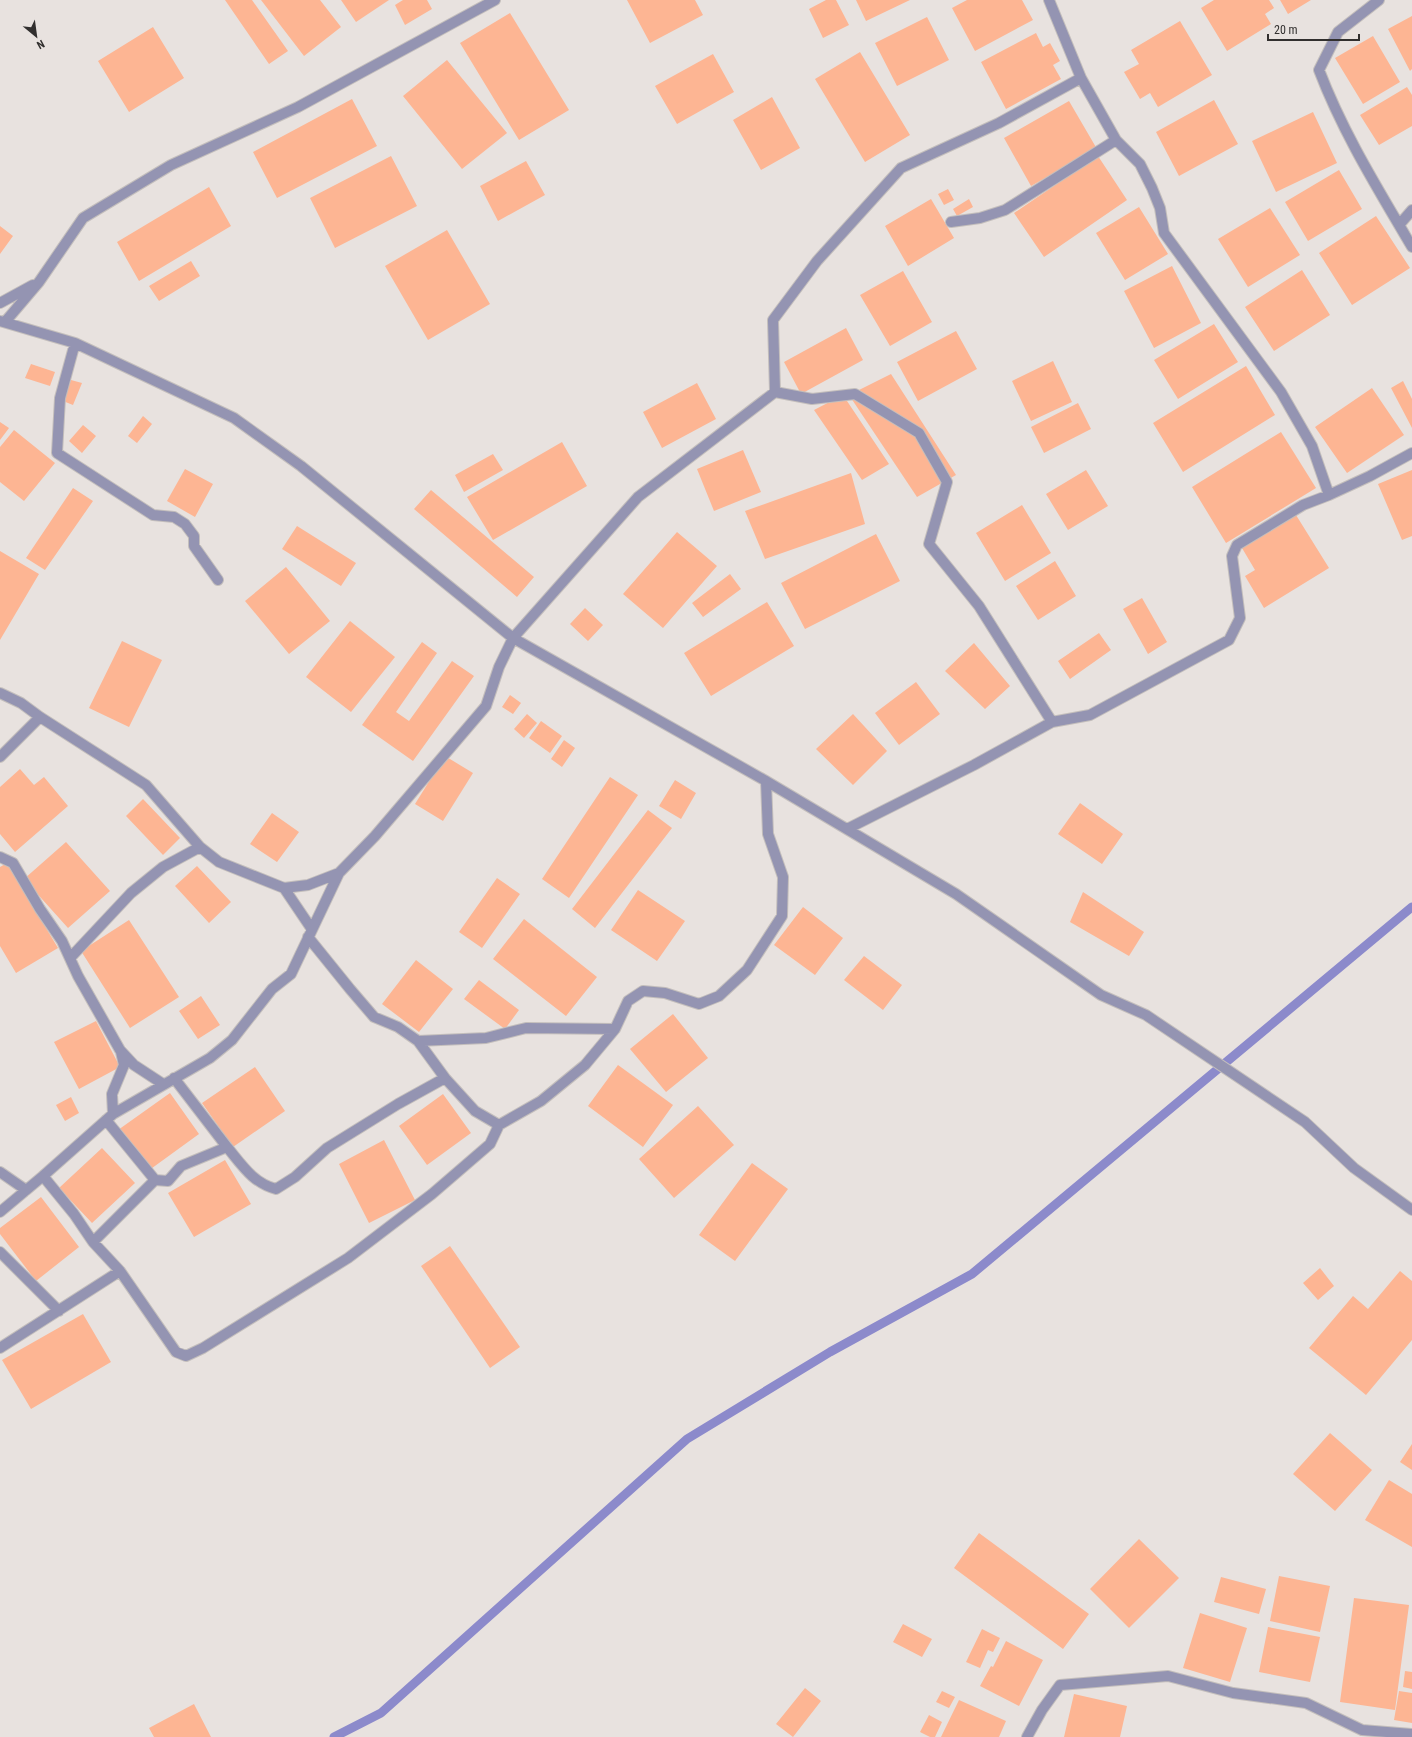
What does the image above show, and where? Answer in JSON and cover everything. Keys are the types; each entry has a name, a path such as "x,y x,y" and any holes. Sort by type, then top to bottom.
{"street":[{"path":"495,0 298,107 171,164 83,218 39,282 2,322 75,343 234,418 301,466 513,638 766,781 956,894 1101,996 1146,1015 1305,1122 1354,1168 1412,1210"},
{"path":"1049,0 1081,78 1116,140 1140,164 1160,208 1164,234 1282,392 1312,446 1329,495"},
{"path":"1379,0 1338,32 1319,70 1331,103 1353,146 1412,247"},
{"path":"775,392 773,320 817,261 901,168 999,123 1081,78"},
{"path":"951,222 980,218 1005,210 1116,140"},
{"path":"1399,224 1412,210"},
{"path":"0,303 39,282"},
{"path":"75,343 60,398 57,454 153,515 174,517 185,524 194,536 194,546 218,580"},
{"path":"0,1212 44,1176 109,1117 163,1084 210,1058 232,1040 272,989 291,974 339,873 376,836 486,706 499,667 513,638 638,497 775,392 812,399 855,394 919,433 947,482 929,544 979,606 1052,722"},
{"path":"847,829 974,765 1052,722 1090,715 1229,640 1240,618 1232,556 1237,545 1303,505 1370,476 1412,453"},
{"path":"0,693 21,703 40,717 146,785 200,847 219,862 284,888 308,885 339,873"},
{"path":"0,757 40,717"},
{"path":"44,1176 74,1214 93,1242 120,1272 176,1352 186,1356 203,1348 348,1258 432,1194 490,1144 499,1125 540,1101 585,1065 615,1029 628,1001 643,991 665,992 698,1004 719,996 746,970 782,916 783,878 768,834 766,781"},
{"path":"71,957 131,894 163,867 200,847"},
{"path":"0,857 13,863 71,957 78,976 120,1050 134,1065 163,1084"},
{"path":"284,888 310,933 350,989 374,1017 398,1026 418,1041 445,1078 475,1111 499,1125"},
{"path":"418,1041 486,1038 526,1028 615,1029"},
{"path":"120,1050 124,1065 112,1094 109,1117 154,1180"},
{"path":"174,1078 253,1178 266,1186 276,1189 295,1177 327,1148 398,1104 445,1078"},
{"path":"93,1242 154,1180 168,1181 181,1166 227,1147"},
{"path":"0,1172 26,1190"},
{"path":"0,1252 58,1311"},
{"path":"0,1348 120,1272"},
{"path":"1027,1737 1042,1710 1060,1685 1168,1676 1233,1693 1306,1703 1362,1730 1412,1734"}],"building":[{"path":"225,0 252,0 288,51 269,64"},
{"path":"261,0 320,0 341,27 304,56"},
{"path":"341,0 389,0 356,22"},
{"path":"403,0 427,0 432,9 405,25 395,5"},
{"path":"627,0 695,0 703,15 650,43"},
{"path":"826,0 836,0 849,25 823,38 809,9"},
{"path":"856,0 910,0 866,21"},
{"path":"967,0 1022,0 1033,20 975,51 952,8"},
{"path":"1214,0 1269,0 1274,8 1265,14 1271,24 1227,51 1201,8"},
{"path":"1280,0 1311,0 1288,14"},
{"path":"510,13 569,110 519,140 460,43"},
{"path":"1412,16 1412,69 1410,71 1388,29"},
{"path":"927,17 949,60 897,86 875,43"},
{"path":"1180,21 1212,75 1158,107 1150,93 1140,99 1124,72 1139,64 1131,50"},
{"path":"153,27 184,78 129,112 98,61"},
{"path":"1036,33 1043,47 1050,43 1060,61 1053,65 1061,79 1006,109 981,62"},
{"path":"1373,36 1400,82 1363,104 1335,58"},
{"path":"860,52 910,135 865,162 815,79"},
{"path":"713,54 734,92 677,124 655,86"},
{"path":"447,60 507,133 462,169 403,96"},
{"path":"1407,87 1412,95 1412,126 1379,145 1360,115"},
{"path":"772,97 800,148 761,170 733,120"},
{"path":"352,99 377,146 277,198 253,152"},
{"path":"1214,100 1238,144 1179,176 1156,132"},
{"path":"1069,101 1097,149 1031,186 1004,138"},
{"path":"1313,112 1337,163 1276,192 1252,141"},
{"path":"391,156 417,206 335,248 310,198"},
{"path":"1098,156 1127,200 1044,257 1014,213"},
{"path":"526,161 545,195 498,221 480,186"},
{"path":"1339,170 1362,209 1308,241 1285,202"},
{"path":"209,187 231,226 139,281 117,242"},
{"path":"948,189 954,200 944,205 938,194"},
{"path":"931,199 954,238 908,266 885,226"},
{"path":"969,199 973,207 957,216 953,209"},
{"path":"1139,207 1168,254 1125,280 1096,233"},
{"path":"1270,208 1300,255 1248,287 1218,239"},
{"path":"1376,216 1410,268 1352,305 1319,253"},
{"path":"0,226 13,236 0,254"},
{"path":"447,230 490,304 428,340 385,266"},
{"path":"191,261 200,276 159,301 149,286"},
{"path":"1172,266 1201,323 1154,348 1124,291"},
{"path":"1302,270 1330,315 1274,351 1245,307"},
{"path":"903,271 932,322 890,346 860,295"},
{"path":"1214,324 1238,362 1178,399 1154,360"},
{"path":"846,328 863,360 801,394 784,362"},
{"path":"956,331 977,369 918,401 897,362"},
{"path":"1053,361 1072,402 1031,421 1012,381"},
{"path":"31,364 55,372 50,386 25,378"},
{"path":"1246,366 1275,415 1183,472 1153,423"},
{"path":"891,374 956,475 917,497 849,395"},
{"path":"71,380 82,383 73,405 63,401"},
{"path":"1403,381 1412,399 1412,428 1391,388"},
{"path":"697,383 716,419 662,448 643,412"},
{"path":"1372,388 1404,435 1347,473 1315,427"},
{"path":"843,395 889,464 862,480 814,410"},
{"path":"1078,403 1091,429 1044,453 1031,427"},
{"path":"143,416 152,424 137,443 128,436"},
{"path":"0,422 9,428 0,440"},
{"path":"83,425 96,436 82,453 69,441"},
{"path":"14,430 55,463 24,501 0,482 0,447"},
{"path":"1281,432 1316,488 1226,543 1192,487"},
{"path":"562,442 587,486 493,540 467,497"},
{"path":"743,450 761,492 714,511 697,469"},
{"path":"493,454 503,470 464,492 455,475"},
{"path":"185,469 213,484 195,517 167,501"},
{"path":"1086,470 1108,506 1068,530 1046,494"},
{"path":"1412,470 1412,536 1402,540 1378,484"},
{"path":"851,473 865,524 765,559 745,511"},
{"path":"73,488 93,501 45,570 26,558"},
{"path":"431,490 534,577 517,597 414,509"},
{"path":"1022,505 1051,553 1005,581 976,533"},
{"path":"1296,515 1329,568 1264,608 1245,576 1255,570 1242,548"},
{"path":"297,526 356,563 341,586 282,549"},
{"path":"677,532 717,566 663,628 623,594"},
{"path":"876,534 900,581 805,629 781,583"},
{"path":"0,551 39,574 0,640"},
{"path":"1055,561 1076,596 1038,620 1016,586"},
{"path":"286,567 330,621 289,654 245,601"},
{"path":"730,574 741,589 703,617 692,603"},
{"path":"1142,598 1167,642 1148,654 1123,609"},
{"path":"767,602 794,646 711,696 684,653"},
{"path":"585,608 603,625 588,641 570,624"},
{"path":"350,621 395,657 351,712 306,677"},
{"path":"1099,633 1111,650 1070,679 1058,661"},
{"path":"122,641 162,660 129,727 89,708"},
{"path":"422,642 437,653 396,712 409,721 452,661 474,676 413,761 362,725"},
{"path":"974,643 1010,686 985,709 945,671"},
{"path":"916,682 940,714 899,745 875,713"},
{"path":"510,695 521,703 513,714 502,707"},
{"path":"527,714 537,723 524,738 514,729"},
{"path":"853,714 887,751 853,785 816,749"},
{"path":"541,721 562,736 550,753 529,738"},
{"path":"564,740 575,748 562,767 551,759"},
{"path":"445,756 473,773 443,821 415,804"},
{"path":"20,769 34,785 44,777 68,806 15,852 0,834 0,787"},
{"path":"610,777 638,795 569,898 542,879"},
{"path":"675,780 696,793 681,819 659,806"},
{"path":"143,799 180,838 163,855 126,816"},
{"path":"1080,803 1123,834 1102,864 1058,834"},
{"path":"648,810 672,828 595,928 572,909"},
{"path":"272,813 299,832 277,862 250,844"},
{"path":"66,842 110,891 68,928 24,879"},
{"path":"7,863 58,948 16,973 0,946 0,867"},
{"path":"197,866 231,902 209,923 175,886"},
{"path":"497,878 520,894 482,948 459,932"},
{"path":"638,890 685,921 657,961 611,930"},
{"path":"1083,892 1144,932 1129,956 1070,922"},
{"path":"803,907 843,938 815,975 774,945"},
{"path":"524,919 597,977 566,1016 493,959"},
{"path":"129,920 179,997 130,1028 81,951"},
{"path":"864,956 902,985 883,1010 844,980"},
{"path":"416,960 453,989 419,1032 382,1004"},
{"path":"479,980 519,1010 505,1029 464,999"},
{"path":"201,996 220,1025 198,1039 179,1011"},
{"path":"673,1014 708,1058 666,1092 630,1049"},
{"path":"96,1021 120,1067 79,1089 54,1042"},
{"path":"618,1065 673,1105 643,1147 588,1106"},
{"path":"255,1067 285,1111 233,1147 202,1103"},
{"path":"170,1093 199,1134 148,1171 118,1130"},
{"path":"443,1094 471,1133 427,1165 399,1126"},
{"path":"71,1097 79,1113 65,1121 56,1105"},
{"path":"698,1106 734,1145 674,1198 639,1159"},
{"path":"384,1140 415,1200 369,1223 339,1164"},
{"path":"102,1148 135,1183 92,1223 59,1188"},
{"path":"225,1160 251,1204 194,1237 168,1193"},
{"path":"752,1163 788,1189 735,1261 699,1235"},
{"path":"41,1197 79,1247 36,1281 0,1234 0,1228"},
{"path":"450,1246 520,1347 490,1368 421,1266"},
{"path":"1320,1268 1334,1286 1318,1300 1303,1283"},
{"path":"1400,1271 1412,1281 1412,1340 1366,1395 1309,1348 1353,1296 1368,1309"},
{"path":"83,1314 111,1362 31,1409 2,1360"},
{"path":"1330,1433 1372,1470 1335,1511 1293,1474"},
{"path":"1412,1444 1412,1470 1400,1462"},
{"path":"1389,1480 1412,1494 1412,1547 1365,1520"},
{"path":"979,1533 1089,1614 1063,1649 954,1568"},
{"path":"1139,1539 1179,1578 1129,1628 1090,1589"},
{"path":"1279,1576 1330,1586 1320,1632 1270,1621"},
{"path":"1221,1577 1266,1589 1259,1614 1214,1602"},
{"path":"1354,1598 1409,1605 1395,1710 1340,1702"},
{"path":"1200,1613 1247,1628 1230,1682 1183,1668"},
{"path":"903,1624 932,1639 922,1657 893,1642"},
{"path":"1268,1627 1320,1637 1310,1682 1259,1672"},
{"path":"982,1629 1000,1638 993,1652 988,1650 980,1668 966,1662"},
{"path":"1006,1641 1043,1660 1019,1706 980,1686 991,1666 993,1667"},
{"path":"1405,1671 1412,1672 1412,1689 1403,1687"},
{"path":"805,1688 821,1701 793,1737 776,1724"},
{"path":"942,1691 955,1697 949,1708 936,1702"},
{"path":"1399,1691 1412,1693 1412,1723 1394,1720"},
{"path":"1074,1694 1127,1706 1120,1737 1064,1737"},
{"path":"959,1700 1006,1721 999,1737 941,1737"},
{"path":"194,1704 211,1737 154,1737 149,1728"},
{"path":"929,1715 942,1722 935,1737 930,1737 920,1732"}],"waterway":[{"path":"334,1737 381,1713 687,1439 830,1352 972,1274 1412,907"}]}
